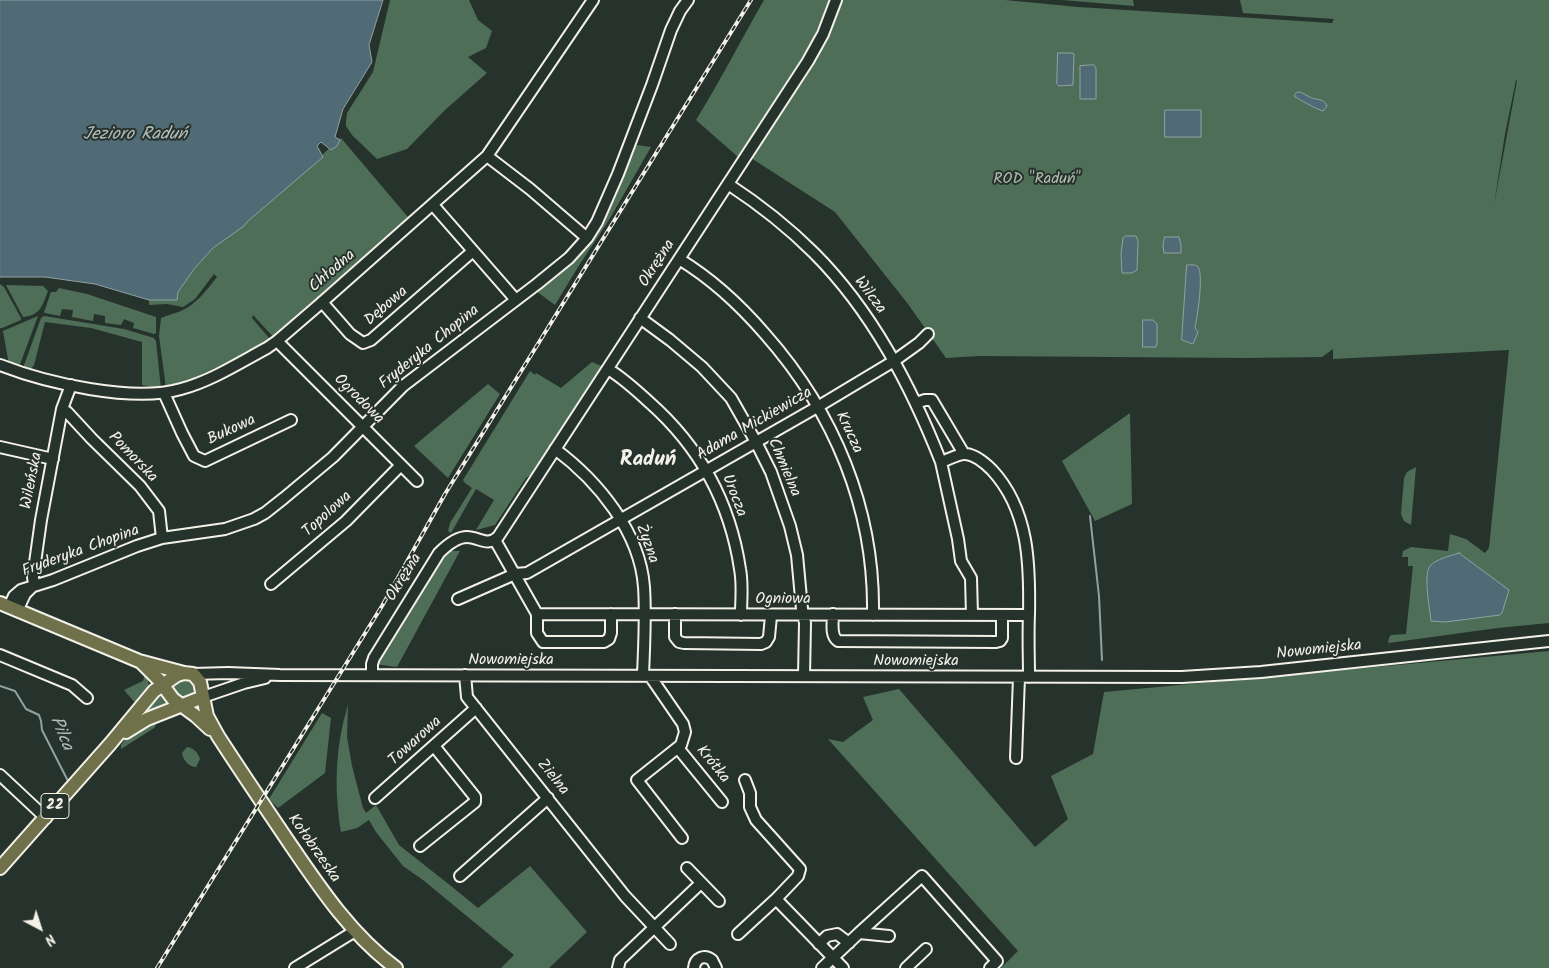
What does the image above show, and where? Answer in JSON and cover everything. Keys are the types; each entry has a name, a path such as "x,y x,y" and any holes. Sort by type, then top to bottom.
{"main road":[{"path":"9,607 139,661 188,673"},
{"name":"Kołobrzeska","path":"139,661 162,684 173,699 201,720 218,736"},
{"path":"110,744 154,691 177,675 188,673"},
{"name":"Kołobrzeska","path":"188,673 200,682 207,716 218,736 306,867 330,901 355,931 391,967"},
{"name":"22","path":"0,868 110,744 137,724 203,697"},
{"path":"153,716 181,713 193,715 201,720"}],"street":[{"name":"Chłodna","path":"0,365 45,380 71,385 136,394 164,393 200,382 260,352 277,341 487,156 592,0"},
{"name":"Fryderyka Chopina","path":"33,586 162,538 225,529 254,519 284,498 333,457 403,386 568,258 587,238 597,222 618,174 652,85 670,30 688,0"},
{"name":"Okrężna","path":"372,675 374,658 439,553 450,544 464,537 469,536 485,542 495,540 808,61 836,0"},
{"path":"487,156 530,189 587,238"},
{"name":"Wilcza","path":"728,184 774,219 818,258 865,315 894,360 916,403 941,462 961,561 971,578 972,615"},
{"path":"433,205 516,300"},
{"name":"Dębowa","path":"322,302 350,334 364,344 473,252"},
{"name":"Krucza","path":"679,259 728,294 744,310 779,349 800,377 818,406 847,465 863,518 873,615"},
{"name":"Chmielna","path":"640,318 670,340 718,383 731,398 771,472 790,526 797,555 805,624 804,676"},
{"name":"Adama Mickiewicza","path":"458,599 515,574 527,573 621,520 894,360 920,343 928,334"},
{"name":"Ogrodowa","path":"277,341 417,480"},
{"name":"Urocza","path":"608,368 644,397 675,426 707,470 724,509 734,542 740,569 741,615"},
{"name":"Wileńska","path":"33,586 41,520 62,409 71,385"},
{"name":"Bukowa","path":"164,393 194,456 205,461 291,420"},
{"path":"916,403 932,400 964,454"},
{"name":"Pomorska","path":"62,409 140,486 159,511 162,538"},
{"path":"0,447 53,459"},
{"name":"Żyzna","path":"555,449 594,484 621,520 634,547 641,568 644,586 646,676"},
{"path":"941,462 964,454 974,456 994,472 1008,491 1016,507 1023,530 1028,550 1030,581 1029,615 1016,758"},
{"name":"Topolowa","path":"271,584 346,521 401,465"},
{"path":"495,540 537,614 537,633 543,642 604,642 609,639 611,633 611,614"},
{"path":"9,607 33,586"},
{"name":"Ogniowa","path":"537,614 771,616 833,614 1029,615"},
{"path":"675,614 675,637 684,643 761,644 766,642 769,637 771,616"},
{"path":"833,614 833,636 838,641 967,642 1000,641 1002,638 1002,615"},
{"name":"Nowomiejska","path":"188,673 280,675 1182,677 1261,672 1549,641"},
{"path":"0,656 72,685 87,698"},
{"name":"Nowomiejska","path":"203,697 244,683 280,675"},
{"name":"Zielna","path":"465,675 467,697 625,896 670,944"},
{"path":"646,676 667,700 683,724 685,732 681,745 678,748 636,780 682,838"},
{"name":"Towarowa","path":"376,798 476,708"},
{"path":"420,846 475,802 475,797 434,746"},
{"name":"Krótka","path":"678,748 722,802"},
{"path":"0,775 46,818"},
{"path":"738,934 776,899 798,876 800,870 756,820 750,807 750,793 745,780"},
{"path":"460,876 548,798"},
{"path":"687,868 718,901"},
{"path":"822,968 922,876 997,961 990,968"},
{"path":"618,968 620,960 701,883"},
{"path":"776,899 843,968"},
{"path":"295,968 355,931"},
{"path":"859,933 889,936"},
{"path":"819,944 827,936 837,934 849,943"},
{"path":"906,968 926,949"},
{"path":"694,968 698,959 706,957 712,960 716,968"}],"green space":[{"path":"390,0 469,0 478,20 492,31 486,48 468,57 487,73 445,110 407,149 377,159 352,135 346,126 346,121 347,113 373,72"},
{"path":"764,0 829,0 812,42 738,157 696,120"},
{"name":"ROD \"Raduń\"","path":"841,0 1005,0 1078,7 1332,23 1334,19 1243,13 1240,0 1549,0 1549,623 1388,643 1391,635 1406,634 1413,566 1408,566 1408,557 1402,557 1403,551 1411,547 1448,551 1450,534 1466,539 1485,553 1489,548 1509,350 1333,359 1333,349 1322,357 979,356 946,358 908,304 835,212 751,158 822,48","holes":["1517,81 1494,205 1505,134"]},
{"path":"1062,0 1133,0 1134,6"},
{"path":"341,138 413,223 277,341 253,315 252,318 269,338 266,343 178,386 166,388 159,336 161,318 190,306 217,277 214,274 195,299 183,307 167,304 149,305 149,300 177,300 177,292 213,248 248,221"},
{"path":"630,144 651,147 609,220 555,305 536,291 587,238"},
{"path":"0,284 4,287 21,318 21,320 2,328 0,328"},
{"path":"6,285 43,286 48,291 40,309 34,314 23,317"},
{"path":"59,288 87,294 156,317 156,333 133,328 134,323 124,319 121,325 105,323 105,316 94,314 93,321 72,317 73,310 62,309 60,316 45,313 51,292 56,292"},
{"path":"38,316 19,367 9,365 3,331"},
{"path":"44,316 124,329 154,338 156,341 161,389 142,385 142,342 91,328 45,322 34,365 31,369 23,368 41,318"},
{"path":"592,362 604,367 495,525 476,530 494,500 476,489 451,533 448,531 450,523 472,488 463,480 530,371 561,388"},
{"path":"488,384 500,394 448,478 414,446"},
{"path":"1130,413 1132,504 1095,521 1062,461"},
{"path":"1416,467 1411,525 1404,521 1401,514 1404,478 1407,472"},
{"path":"443,551 460,551 397,667 375,664"},
{"path":"1549,651 1549,968 1001,968 1018,951 828,739 843,742 873,720 863,697 899,689 1035,847 1068,819 1051,776 1093,754 1104,692"},
{"path":"145,674 148,687 136,704 124,690 143,681"},
{"path":"184,678 194,681 197,690 194,695 181,700 172,688 173,685"},
{"path":"160,690 173,704 152,712 146,705"},
{"path":"348,705 347,737 363,808 366,813 376,805 399,845 478,908 530,866 587,932 549,968 501,968 514,955 423,880 403,866 376,832 369,820 357,828 341,832 337,800 337,768 340,737"},
{"path":"322,713 331,718 325,773 278,808 269,799"},
{"path":"153,721 156,725 154,728 121,749 121,745 131,733"},
{"path":"187,747 194,750 200,759 196,767 187,763 184,758 182,753"}],"water":[{"name":"Jezioro Raduń","path":"0,0 383,0 369,45 372,62 343,109 335,137 340,140 337,146 331,150 321,142 317,146 323,157 244,226 213,248 194,269 178,292 177,300 149,300 95,284 45,277 0,277"},
{"path":"1058,53 1074,54 1073,85 1059,86 1057,84"},
{"path":"1094,65 1096,68 1096,99 1080,99 1080,66"},
{"path":"1300,92 1323,101 1327,106 1323,111 1294,96"},
{"path":"1165,110 1201,110 1201,137 1165,137"},
{"path":"1126,236 1136,236 1138,241 1137,270 1132,273 1122,273 1121,254 1123,238"},
{"path":"1165,237 1179,237 1181,253 1164,253"},
{"path":"1187,265 1197,266 1200,272 1200,297 1195,328 1198,332 1193,344 1182,340"},
{"path":"1143,320 1153,320 1157,324 1156,347 1143,347"},
{"path":"1459,553 1509,590 1500,615 1445,622 1431,621 1427,584 1428,570 1436,561"}],"waterway":[{"path":"1090,516 1099,596 1102,660"},
{"name":"Pilca","path":"0,686 15,691 26,709 39,715 42,730 68,781"}],"railway":[{"path":"157,968 382,606 445,494 751,0"}],"district":[{"name":"Raduń","path":"648,461"}]}
